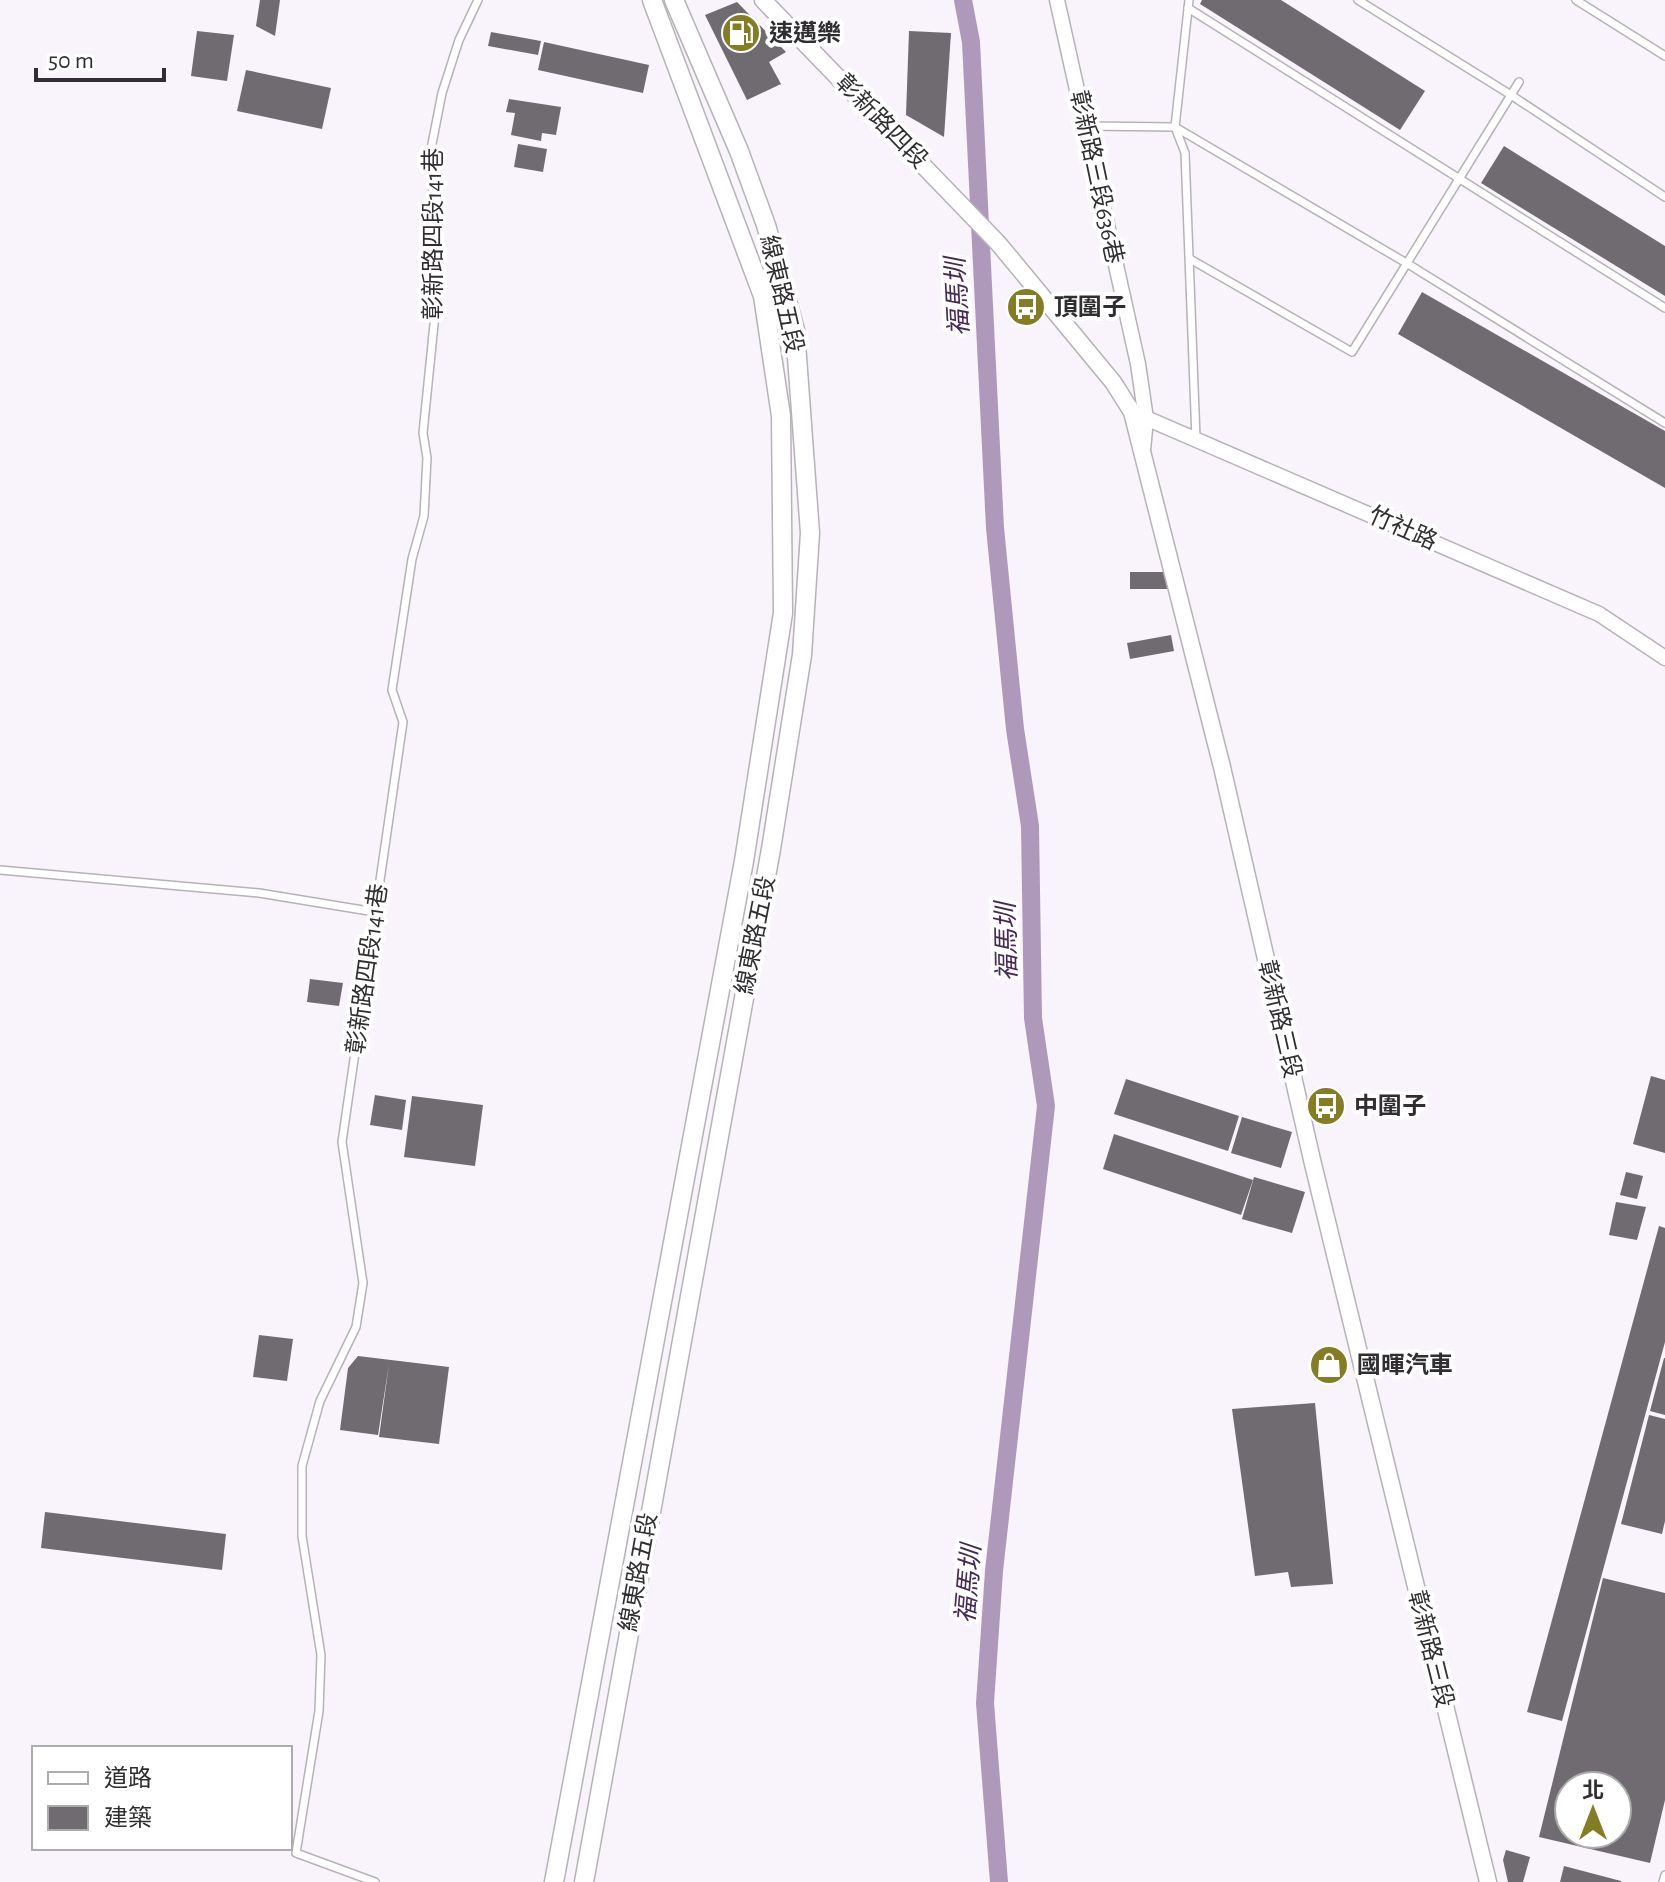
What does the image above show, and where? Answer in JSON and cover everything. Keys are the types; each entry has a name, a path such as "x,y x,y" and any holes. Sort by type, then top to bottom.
{"main road":[{"name":"線東路五段","path":"554,1882 744,861 783,613 781,416 763,296 652,0"},
{"name":"線東路五段","path":"584,1882 771,849 802,655 810,533 795,330 766,225 678,3"}],"street":[{"name":"彰新路四段","path":"763,0 998,243"},
{"name":"彰新路三段636巷","path":"1057,0 1086,126 1139,416"},
{"name":"彰新路三段","path":"998,243 1139,416 1143,450 1488,1882"},
{"name":"竹社路","path":"1139,416 1599,614 1665,657"}],"lane":[{"name":"彰新路四段141巷","path":"375,1882 296,1853 319,1711 321,1655 302,1536 302,1466 320,1401 356,1327 363,1283 342,1142 403,722 392,690 412,559 424,516 427,458 423,433 439,275 430,154 442,93 459,40 478,0"},
{"path":"1358,0 1511,95 1665,197"},
{"path":"1576,0 1665,56"},
{"path":"1196,438 1185,153 1175,127 1189,4 1665,308"},
{"path":"1190,259 1352,352 1519,82"},
{"path":"1086,126 1175,127 1408,264 1665,423"},
{"path":"0,870 259,893 375,912"},
{"path":"1663,1882 1665,1875"}],"building":[{"path":"260,0 280,0 275,36 256,26"},
{"path":"1202,0 1281,0 1425,91 1400,130 1200,4"},
{"name":"速邁樂","path":"737,2 786,52 769,62 781,84 747,100 705,15"},
{"path":"197,31 234,35 227,81 191,76"},
{"path":"909,31 951,33 944,137 906,115"},
{"path":"491,32 541,41 538,55 488,46"},
{"path":"544,42 649,65 643,93 538,70"},
{"path":"246,70 331,88 322,129 237,111"},
{"path":"509,99 561,107 556,135 542,133 541,141 511,135 515,113 506,112"},
{"path":"518,144 547,149 543,172 514,167"},
{"path":"1504,146 1665,246 1665,296 1481,183"},
{"path":"1422,292 1665,431 1665,488 1398,334"},
{"path":"1130,572 1169,572 1169,589 1130,589"},
{"path":"1171,635 1174,651 1130,659 1127,643"},
{"path":"310,979 343,983 339,1006 307,1002"},
{"path":"1651,1076 1665,1080 1665,1153 1633,1144"},
{"path":"1126,1079 1239,1116 1228,1151 1114,1114"},
{"path":"375,1095 406,1100 402,1130 370,1125"},
{"path":"412,1096 483,1105 475,1166 404,1157"},
{"path":"1242,1117 1292,1132 1281,1168 1231,1153"},
{"path":"1114,1134 1253,1180 1241,1215 1103,1169"},
{"path":"1626,1172 1643,1176 1637,1199 1620,1195"},
{"path":"1254,1177 1305,1192 1292,1233 1242,1219"},
{"path":"1616,1202 1646,1207 1637,1240 1609,1235"},
{"path":"1659,1226 1665,1228 1665,1342 1562,1721 1527,1712"},
{"path":"259,1335 293,1339 287,1381 253,1377"},
{"path":"358,1356 449,1367 439,1444 379,1437 389,1364 378,1435 340,1430 348,1368"},
{"path":"1665,1358 1665,1415 1650,1411"},
{"path":"1315,1403 1333,1584 1291,1587 1288,1572 1255,1576 1232,1409"},
{"path":"1649,1415 1665,1419 1665,1521 1662,1534 1621,1524"},
{"path":"45,1512 226,1534 222,1570 41,1548"},
{"path":"1603,1578 1665,1593 1665,1800 1650,1863 1594,1850 1633,1850 1633,1770 1556,1770"},
{"path":"1553,1780 1553,1840 1539,1837"},
{"path":"1506,1850 1530,1857 1523,1882 1508,1882 1503,1860"},
{"path":"1564,1866 1621,1881 1621,1882 1560,1882"}],"waterway":[{"name":"福馬圳","path":"963,0 971,42 995,528 1015,729 1030,826 1033,1018 1046,1106 994,1571 985,1703 999,1882"}],"place":[{"name":"速邁樂","path":"741,33"},
{"name":"頂圍子","path":"1026,307"},
{"name":"中圍子","path":"1326,1106"},
{"name":"國暉汽車","path":"1329,1365"}]}
